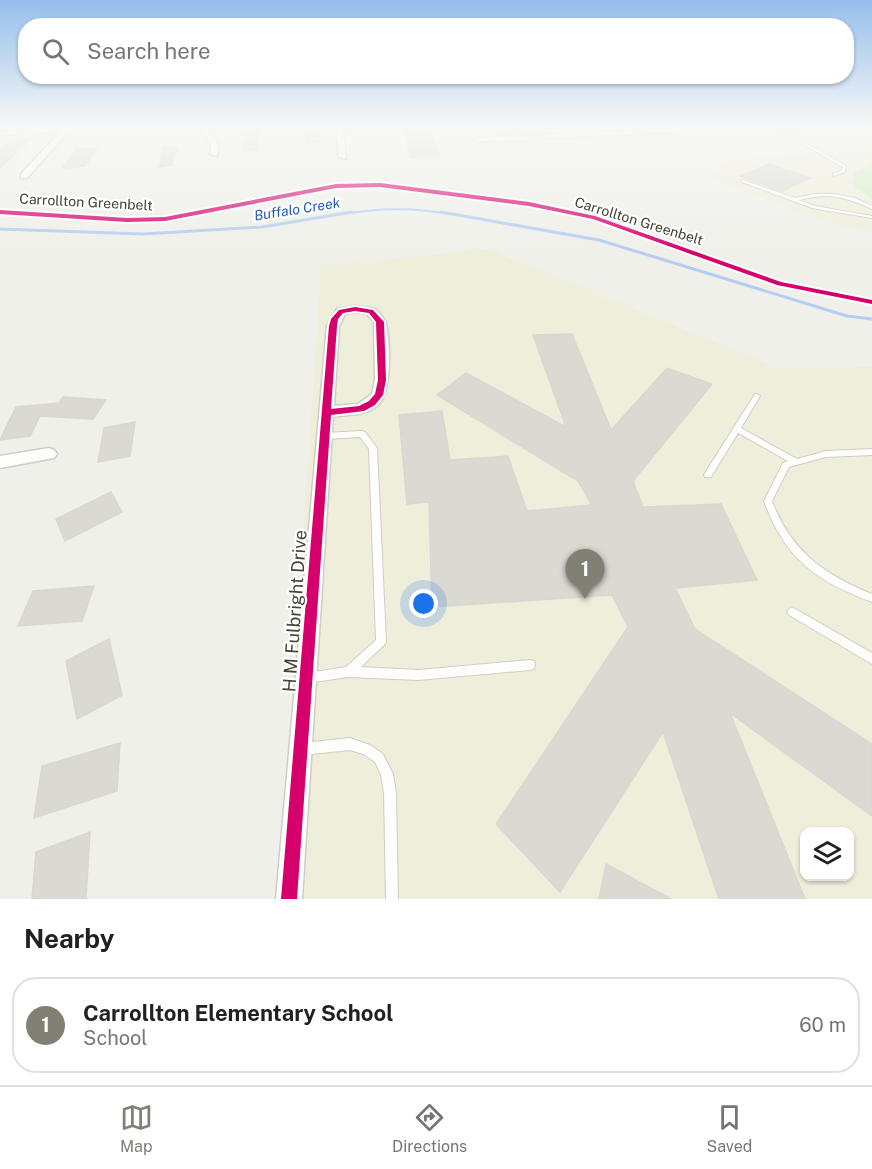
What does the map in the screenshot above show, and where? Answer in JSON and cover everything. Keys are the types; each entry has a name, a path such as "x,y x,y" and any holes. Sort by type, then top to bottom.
{"street":[{"path":"24,176 30,169"},
{"name":"H M Fulbright Drive","path":"290,899 333,326 341,311 355,309 371,311 380,322 382,380 380,395 361,409 327,412"},
{"path":"0,462 7,459 49,454"}],"lane":[{"path":"834,176 843,172 844,169"},
{"path":"743,181 814,207 872,216"},
{"path":"794,200 810,195 842,195 859,200 872,208"},
{"path":"708,475 757,396"},
{"path":"737,429 796,462"},
{"path":"325,435 362,434 373,448 381,642 348,672"},
{"path":"872,452 826,454 786,465 768,501 774,521 789,544 811,568 836,584 872,598"},
{"path":"792,612 872,659"},
{"path":"306,678 348,672 418,675 530,665"},
{"path":"301,750 350,744 366,749 379,758 387,774 390,793 392,899"}],"shaded area":[{"path":"718,169 872,169 872,231 827,223 707,177"},
{"path":"487,249 773,366 872,367 872,899 279,899 321,267"}],"green space":[{"path":"863,169 872,169 872,200 854,186 852,181 855,173"}],"building":[{"path":"757,169 784,169 810,178 782,191 740,176"},
{"path":"572,334 611,430 667,368 712,384 633,481 643,507 721,504 757,580 675,588 695,629 872,744 872,816 730,713 805,899 719,899 663,732 560,892 496,824 628,627 612,595 432,607 429,502 407,504 399,415 442,411 450,460 508,456 527,511 592,505 578,481 437,395 466,373 566,427 533,335"},
{"path":"63,397 106,400 93,419 40,416 30,436 0,440 16,407 59,403"},
{"path":"135,422 130,456 98,462 104,428"},
{"path":"111,492 122,512 65,541 56,519"},
{"path":"94,586 82,621 18,626 33,591"},
{"path":"109,639 122,695 77,719 66,661"},
{"path":"120,743 117,791 34,818 42,766"},
{"path":"90,832 86,899 32,899 36,852"},
{"path":"606,864 671,899 599,899"}],"waterway":[{"name":"Buffalo Creek","path":"343,214 396,209 449,214"},
{"name":"Buffalo Creek","path":"0,229 143,234 262,227 352,212"},
{"name":"Buffalo Creek","path":"441,212 599,240 847,316 872,319"}],"cycle path":[{"name":"Carrollton Greenbelt","path":"0,212 127,220 165,219 336,186 380,185 529,204 595,218 779,284 872,302"},
{"path":"289,899 333,326 341,311 355,309 371,311 380,322 382,380 379,395 372,403 361,409 327,412"}],"place":[{"name":"Carrollton Elementary School","path":"585,599"}]}
